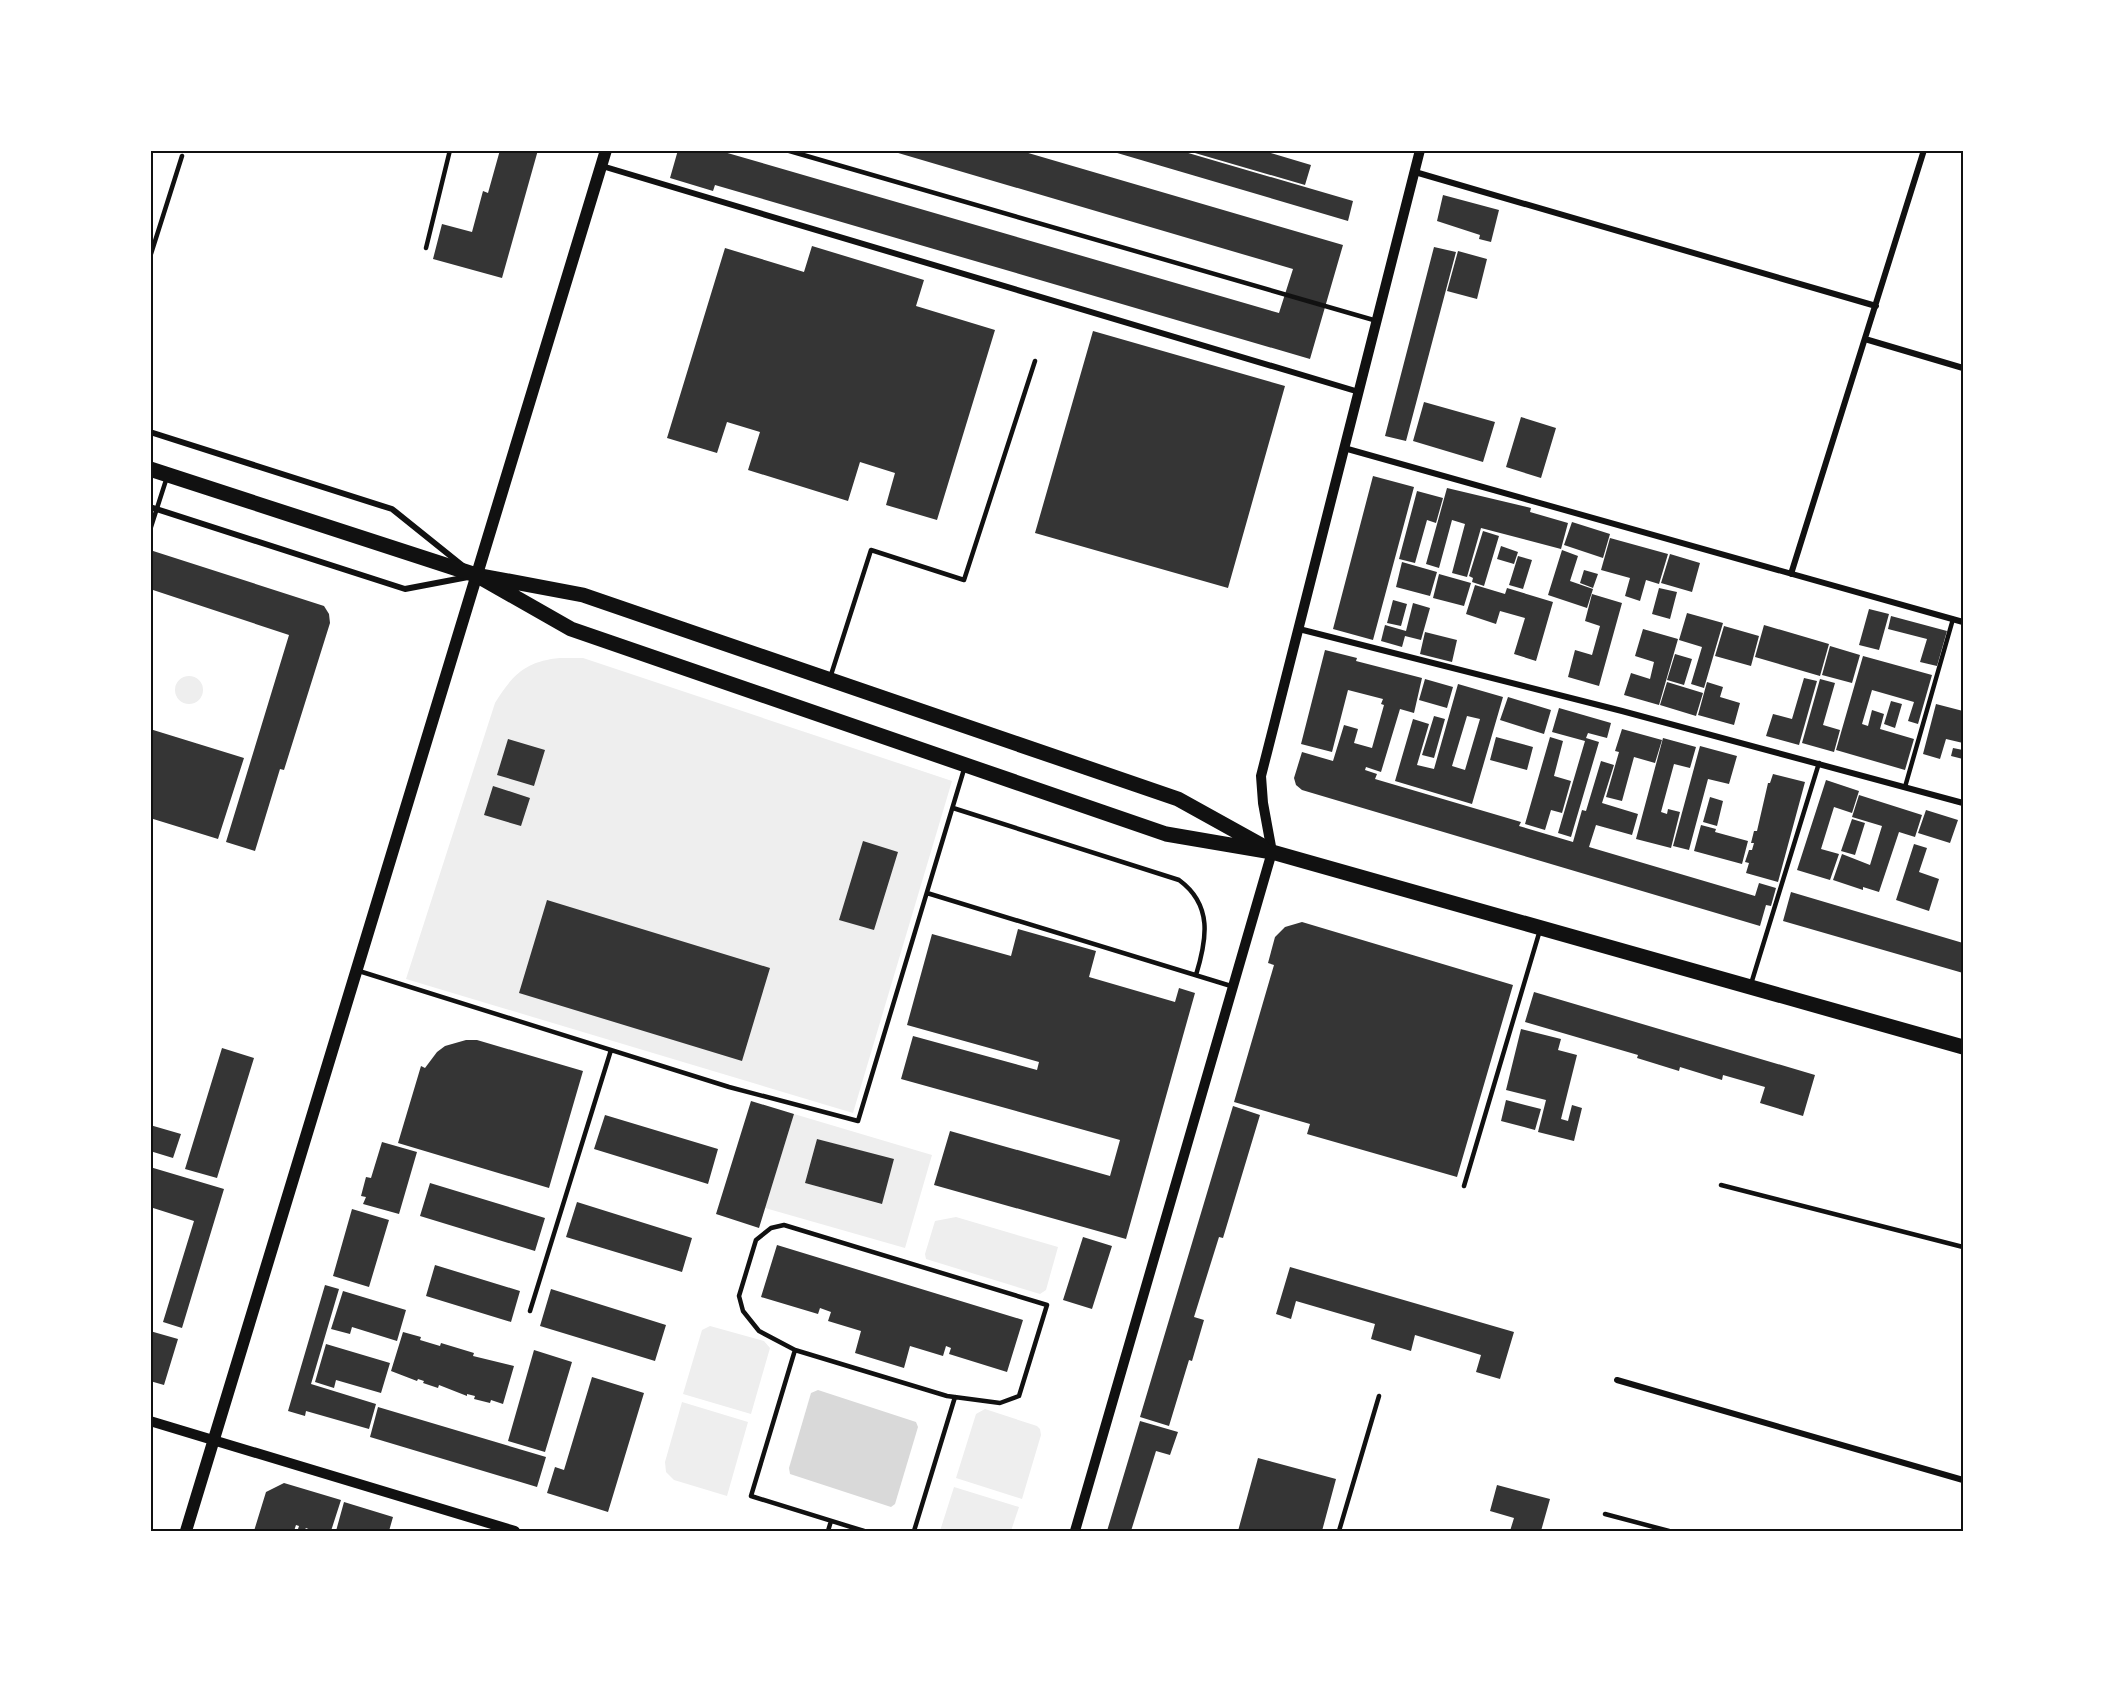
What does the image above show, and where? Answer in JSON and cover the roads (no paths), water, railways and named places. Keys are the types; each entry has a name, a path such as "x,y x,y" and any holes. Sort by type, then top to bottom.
{"main road":[{"path":"186,1531 606,150"},
{"path":"150,469 476,575 583,595 1178,799 1272,852"},
{"path":"476,575 571,629 1166,834 1272,852 1963,1047"}],"street":[{"path":"1075,1531 1272,852 1263,803 1261,776 1420,150"},
{"path":"1791,574 1924,150"},
{"path":"602,166 1359,392"},
{"path":"1415,172 1876,306"},
{"path":"1865,339 1963,368"},
{"path":"150,432 392,509 476,575"},
{"path":"1344,448 1963,622"},
{"path":"153,508 405,589 476,575"},
{"path":"1299,629 1819,763 1963,803"},
{"path":"1617,1380 1963,1480"},
{"path":"150,1421 515,1531"}],"lane":[{"path":"426,248 450,150"},
{"path":"786,150 1377,321"},
{"path":"150,257 182,156"},
{"path":"829,679 871,550 964,580 1035,361"},
{"path":"150,530 153,508 168,475"},
{"path":"1905,787 1953,620"},
{"path":"1750,987 1819,763"},
{"path":"356,970 729,1087 858,1121 966,765"},
{"path":"952,808 1179,880 1194,893 1203,912 1205,923 1203,953 1196,975"},
{"path":"927,893 1233,986"},
{"path":"1464,1186 1541,927"},
{"path":"530,1311 611,1050"},
{"path":"1721,1185 1963,1246"},
{"path":"784,1225 1047,1305 1019,1396 1000,1403 954,1397 795,1350 759,1331 747,1318 739,1296 756,1240 763,1233 784,1225"},
{"path":"795,1350 751,1496 864,1531"},
{"path":"1339,1531 1379,1396"},
{"path":"914,1531 954,1397"},
{"path":"1605,1514 1669,1531"},
{"path":"828,1531 831,1521"}]}
